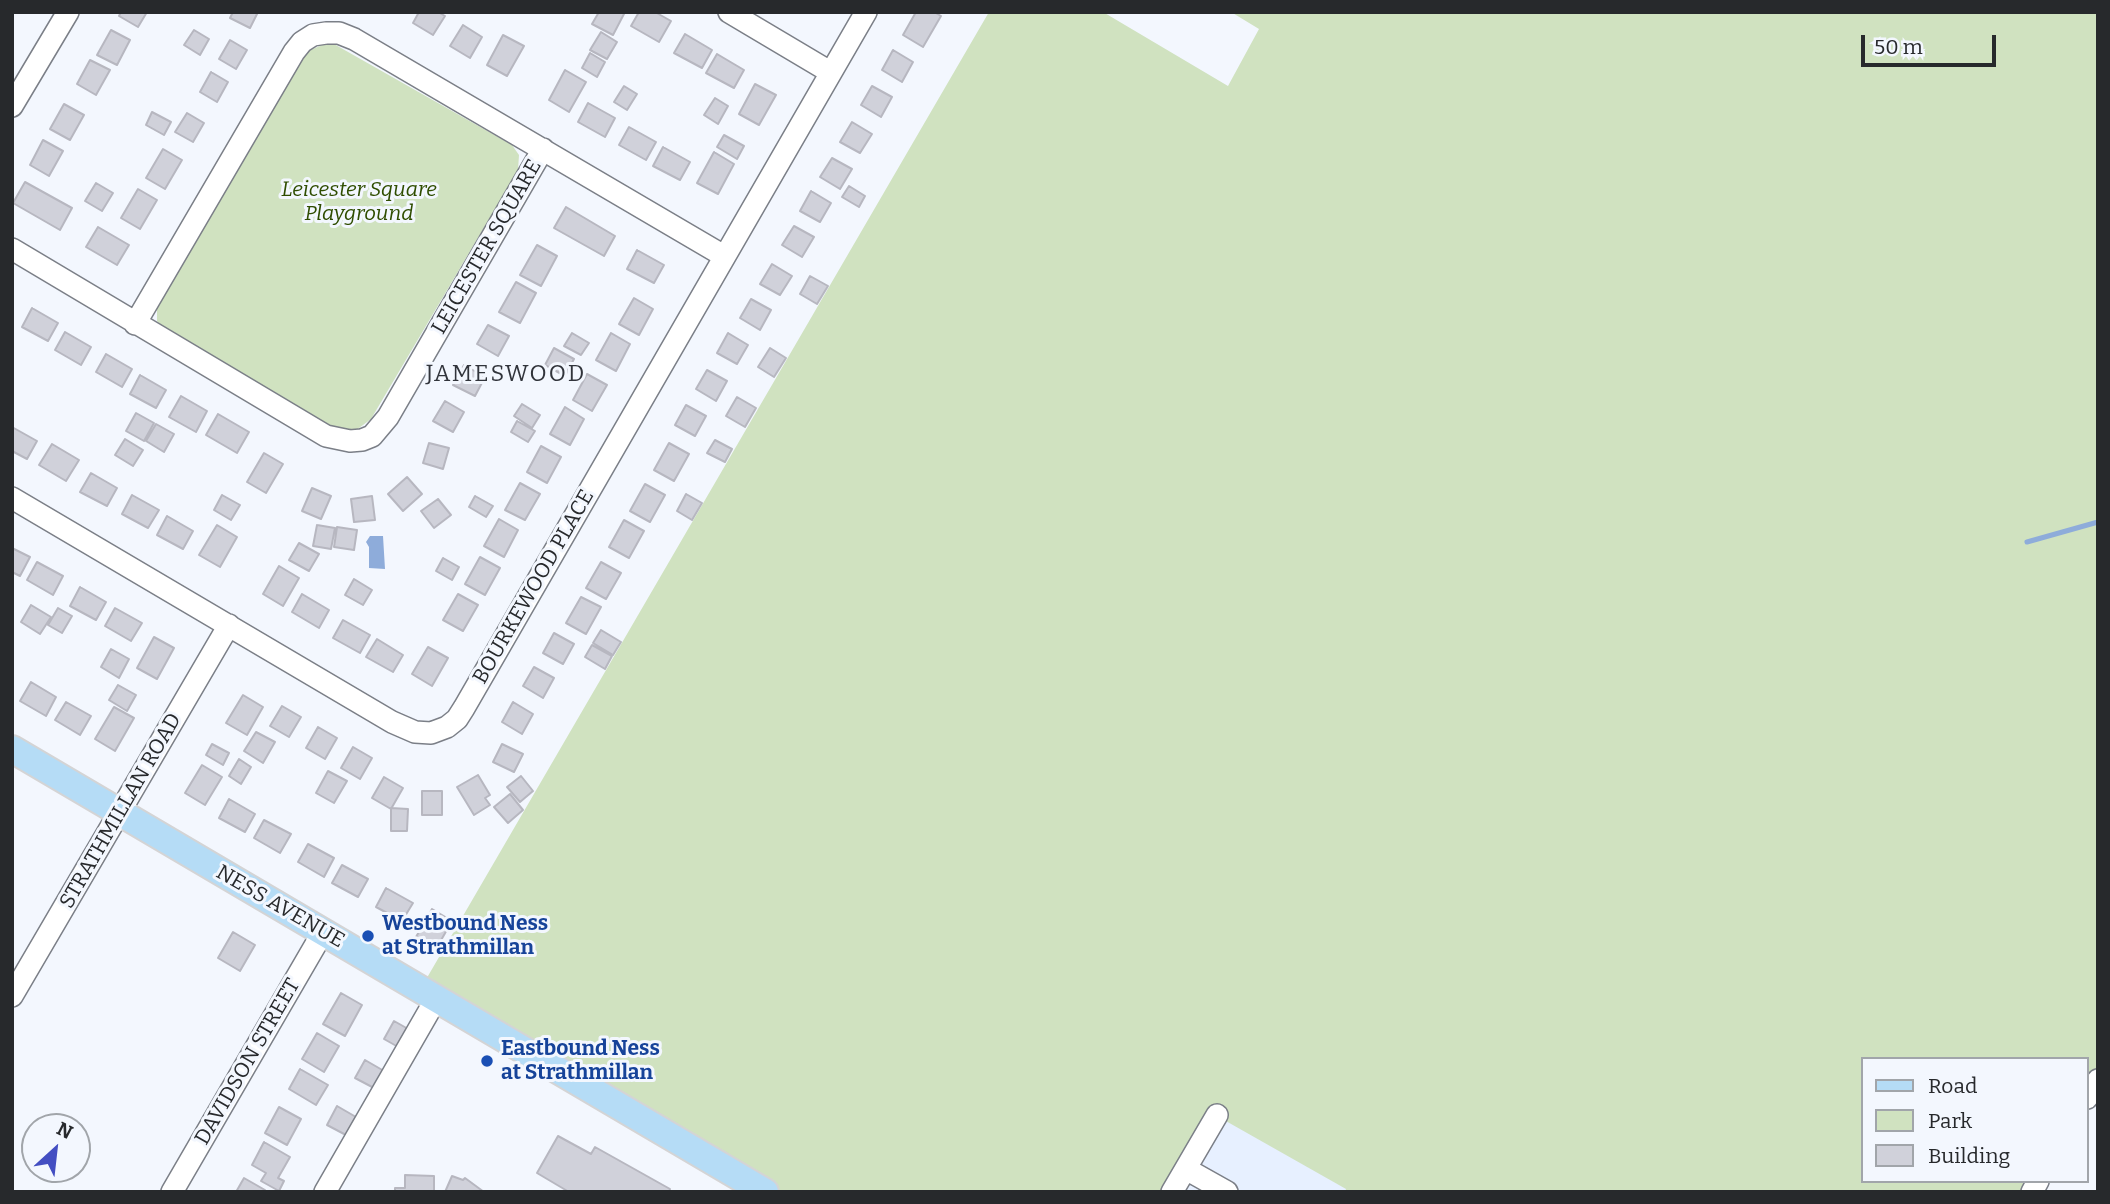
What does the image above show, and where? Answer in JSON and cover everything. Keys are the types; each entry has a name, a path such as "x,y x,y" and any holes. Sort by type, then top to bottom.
{"main road":[{"name":"NESS AVENUE","path":"12,750 765,1192"}],"street":[{"path":"12,106 68,12"},
{"path":"729,12 830,72"},
{"name":"BOURKEWOOD PLACE","path":"12,498 405,728 431,733 447,727 457,719 464,708 866,12"},
{"name":"LEICESTER SQUARE","path":"135,324 294,51 313,35 339,33 354,39 724,256"},
{"name":"LEICESTER SQUARE","path":"12,249 326,436 349,441 362,440 372,436 388,417 543,149"},
{"name":"STRATHMILLAN ROAD","path":"12,996 229,625"},
{"name":"DAVIDSON STREET","path":"172,1192 323,932"},
{"path":"325,1192 436,999"},
{"path":"1172,1192 1217,1115"},
{"path":"1185,1169 1224,1191"}],"shaded area":[{"path":"1217,1115 1347,1189 1345,1192 1172,1192"}],"green space":[{"path":"989,12 1103,12 1228,86 1259,29 1231,12 2098,12 2098,1080 2089,1095 2089,1057 1862,1057 1862,1183 2037,1183 2032,1192 1345,1192 1346,1189 1217,1116 1172,1192 767,1192 421,988"},
{"name":"Leicester Square Playground","path":"334,44 512,145 519,155 518,170 371,419 355,431 331,427 163,329 157,321 157,308 306,52 322,45"}],"water":[{"path":"370,536 383,536 385,569 369,568 369,547 366,542"}],"building":[{"path":"121,12 147,12 138,27 119,16"},
{"path":"233,12 258,12 250,28 230,18"},
{"path":"419,12 438,12 445,16 433,35 413,23"},
{"path":"599,12 625,12 613,35 592,24"},
{"path":"639,12 655,12 671,21 659,42 631,26"},
{"path":"916,12 934,12 941,16 923,47 903,35"},
{"path":"463,25 482,37 470,58 450,46"},
{"path":"111,30 130,40 117,65 97,55"},
{"path":"194,30 209,39 200,55 184,45"},
{"path":"601,32 617,42 607,59 590,50"},
{"path":"685,34 712,50 702,68 674,53"},
{"path":"503,35 524,46 507,76 487,65"},
{"path":"230,40 247,50 236,69 219,59"},
{"path":"893,50 913,62 902,82 882,70"},
{"path":"590,53 605,62 597,77 582,68"},
{"path":"717,54 744,70 734,88 706,73"},
{"path":"90,60 110,70 96,95 77,84"},
{"path":"565,70 586,82 569,112 549,100"},
{"path":"211,72 228,82 217,102 200,92"},
{"path":"755,84 776,95 759,125 739,114"},
{"path":"624,86 637,94 627,110 614,102"},
{"path":"872,86 892,97 881,117 861,105"},
{"path":"715,98 728,106 718,124 704,115"},
{"path":"588,103 615,118 605,137 578,122"},
{"path":"64,104 84,115 70,140 50,129"},
{"path":"152,112 171,122 164,135 146,125"},
{"path":"187,113 204,123 193,142 175,132"},
{"path":"852,122 872,134 860,153 840,142"},
{"path":"629,127 656,142 646,160 619,145"},
{"path":"724,135 744,146 737,159 717,147"},
{"path":"43,140 63,151 49,176 30,165"},
{"path":"663,147 690,162 680,180 653,166"},
{"path":"163,149 182,160 165,189 146,178"},
{"path":"714,152 734,164 718,194 697,183"},
{"path":"832,158 852,169 840,189 820,177"},
{"path":"25,182 72,208 60,230 13,203"},
{"path":"96,183 113,193 102,211 85,201"},
{"path":"849,186 865,196 859,207 842,197"},
{"path":"138,189 157,200 140,229 121,218"},
{"path":"811,191 831,203 820,222 800,211"},
{"path":"566,207 615,236 604,256 554,228"},
{"path":"794,226 814,237 802,257 782,245"},
{"path":"98,227 129,245 117,265 86,247"},
{"path":"537,245 557,256 541,286 520,275"},
{"path":"637,250 664,265 654,283 627,269"},
{"path":"772,264 792,276 780,295 760,284"},
{"path":"810,276 828,286 817,304 800,294"},
{"path":"516,282 536,293 520,323 499,312"},
{"path":"634,298 653,309 639,335 619,324"},
{"path":"751,299 771,310 760,330 740,318"},
{"path":"32,308 58,323 48,341 22,327"},
{"path":"488,325 509,336 498,356 477,344"},
{"path":"65,332 91,347 81,365 55,350"},
{"path":"572,333 589,343 581,355 564,346"},
{"path":"611,333 630,344 616,371 596,360"},
{"path":"728,333 748,345 737,364 717,353"},
{"path":"554,348 574,359 565,376 545,365"},
{"path":"770,348 786,358 774,377 758,367"},
{"path":"106,354 132,369 122,387 96,372"},
{"path":"464,365 485,377 475,396 453,385"},
{"path":"707,370 727,381 716,401 696,389"},
{"path":"587,374 607,385 592,411 573,400"},
{"path":"140,375 166,390 156,408 130,394"},
{"path":"181,396 207,411 196,432 169,417"},
{"path":"737,397 756,408 745,427 726,416"},
{"path":"445,401 464,412 453,432 433,421"},
{"path":"522,404 540,415 532,428 514,416"},
{"path":"686,405 706,416 695,436 675,425"},
{"path":"565,407 584,419 570,445 550,434"},
{"path":"136,413 154,423 144,441 126,431"},
{"path":"218,414 249,432 237,453 206,435"},
{"path":"517,421 535,431 528,442 511,432"},
{"path":"156,424 174,434 164,452 146,441"},
{"path":"12,427 37,441 27,459 12,451"},
{"path":"125,439 143,450 133,466 115,455"},
{"path":"715,440 732,449 725,462 707,453"},
{"path":"429,443 449,448 443,469 423,463"},
{"path":"669,443 689,454 674,481 654,470"},
{"path":"52,444 79,460 66,481 39,465"},
{"path":"541,446 561,457 547,483 527,472"},
{"path":"264,453 283,464 266,493 247,482"},
{"path":"91,473 117,488 107,506 80,492"},
{"path":"407,477 422,494 403,511 388,494"},
{"path":"520,483 540,494 525,520 505,510"},
{"path":"645,484 665,495 650,522 630,511"},
{"path":"312,488 331,496 321,519 302,511"},
{"path":"686,494 702,503 692,520 677,511"},
{"path":"132,495 159,510 148,528 122,514"},
{"path":"222,495 240,505 231,520 214,510"},
{"path":"372,496 375,520 354,522 351,499"},
{"path":"475,496 493,506 486,517 469,507"},
{"path":"438,499 451,515 434,528 421,511"},
{"path":"167,516 193,531 183,549 157,535"},
{"path":"499,519 518,530 504,557 484,546"},
{"path":"624,520 644,531 629,558 609,547"},
{"path":"217,525 237,537 220,567 199,555"},
{"path":"317,525 335,528 331,549 313,546"},
{"path":"337,527 357,530 354,550 334,547"},
{"path":"299,543 319,554 309,571 289,560"},
{"path":"12,548 30,557 20,576 12,572"},
{"path":"480,557 500,568 485,595 465,584"},
{"path":"443,558 459,567 452,580 436,571"},
{"path":"37,562 63,576 53,595 27,580"},
{"path":"601,562 621,573 606,599 586,588"},
{"path":"279,566 299,578 283,606 263,594"},
{"path":"354,579 372,590 363,605 345,595"},
{"path":"80,587 106,602 96,620 70,606"},
{"path":"302,594 329,610 319,628 292,612"},
{"path":"458,594 478,605 463,631 443,620"},
{"path":"581,597 601,607 586,634 566,623"},
{"path":"31,605 51,617 40,634 21,622"},
{"path":"58,608 72,616 62,633 48,625"},
{"path":"115,608 142,623 131,641 105,626"},
{"path":"343,620 370,635 360,653 333,638"},
{"path":"601,630 621,642 613,655 593,643"},
{"path":"554,633 574,644 563,664 543,653"},
{"path":"154,637 174,648 157,679 137,668"},
{"path":"377,639 403,655 393,672 366,657"},
{"path":"592,645 612,656 605,669 585,657"},
{"path":"428,647 448,658 432,686 412,674"},
{"path":"111,649 129,659 119,678 101,667"},
{"path":"534,667 554,678 543,698 523,686"},
{"path":"31,682 56,697 46,716 20,701"},
{"path":"118,685 136,695 127,711 109,700"},
{"path":"243,695 263,707 247,735 226,723"},
{"path":"66,702 91,716 80,735 55,720"},
{"path":"513,702 533,714 522,734 502,722"},
{"path":"282,706 301,717 289,737 270,726"},
{"path":"114,707 134,718 115,751 95,739"},
{"path":"318,727 337,738 325,759 306,748"},
{"path":"256,732 275,742 263,763 244,751"},
{"path":"212,744 229,753 223,765 206,755"},
{"path":"502,744 523,754 514,772 493,762"},
{"path":"353,747 372,758 360,779 341,768"},
{"path":"239,759 251,767 241,784 229,776"},
{"path":"202,765 222,777 205,805 185,793"},
{"path":"328,771 347,781 334,803 316,793"},
{"path":"478,775 490,795 485,798 490,805 474,815 457,787"},
{"path":"521,776 533,791 520,802 507,787"},
{"path":"384,777 403,788 391,809 372,798"},
{"path":"422,791 442,791 442,815 422,815"},
{"path":"510,794 523,810 508,823 494,807"},
{"path":"229,799 255,814 245,832 219,818"},
{"path":"391,808 408,809 407,831 391,831"},
{"path":"264,820 291,834 280,853 254,838"},
{"path":"308,844 334,858 324,877 298,862"},
{"path":"342,865 368,879 358,897 332,883"},
{"path":"386,888 413,903 402,921 376,907"},
{"path":"432,909 452,921 436,949 416,937"},
{"path":"233,932 255,945 240,971 218,958"},
{"path":"341,993 362,1005 345,1036 323,1024"},
{"path":"394,1021 410,1030 400,1048 384,1039"},
{"path":"317,1033 339,1046 324,1072 302,1059"},
{"path":"365,1060 384,1071 374,1088 355,1078"},
{"path":"300,1069 328,1085 316,1105 289,1089"},
{"path":"337,1106 356,1117 346,1135 327,1125"},
{"path":"279,1107 301,1119 287,1145 265,1133"},
{"path":"558,1136 591,1154 595,1147 670,1189 669,1192 569,1192 537,1173"},
{"path":"264,1142 290,1157 278,1178 284,1181 279,1191 261,1181 266,1173 252,1165"},
{"path":"405,1175 434,1176 434,1192 395,1192 395,1188 405,1188"},
{"path":"452,1176 463,1180 465,1178 484,1192 445,1192"},
{"path":"244,1178 265,1190 264,1192 236,1192"}],"waterway":[{"path":"2027,542 2098,522"}],"place":[{"name":"Westbound Ness at Strathmillan","path":"368,936"},
{"name":"Eastbound Ness at Strathmillan","path":"487,1061"}],"district":[{"name":"JAMESWOOD","path":"506,375"}]}
